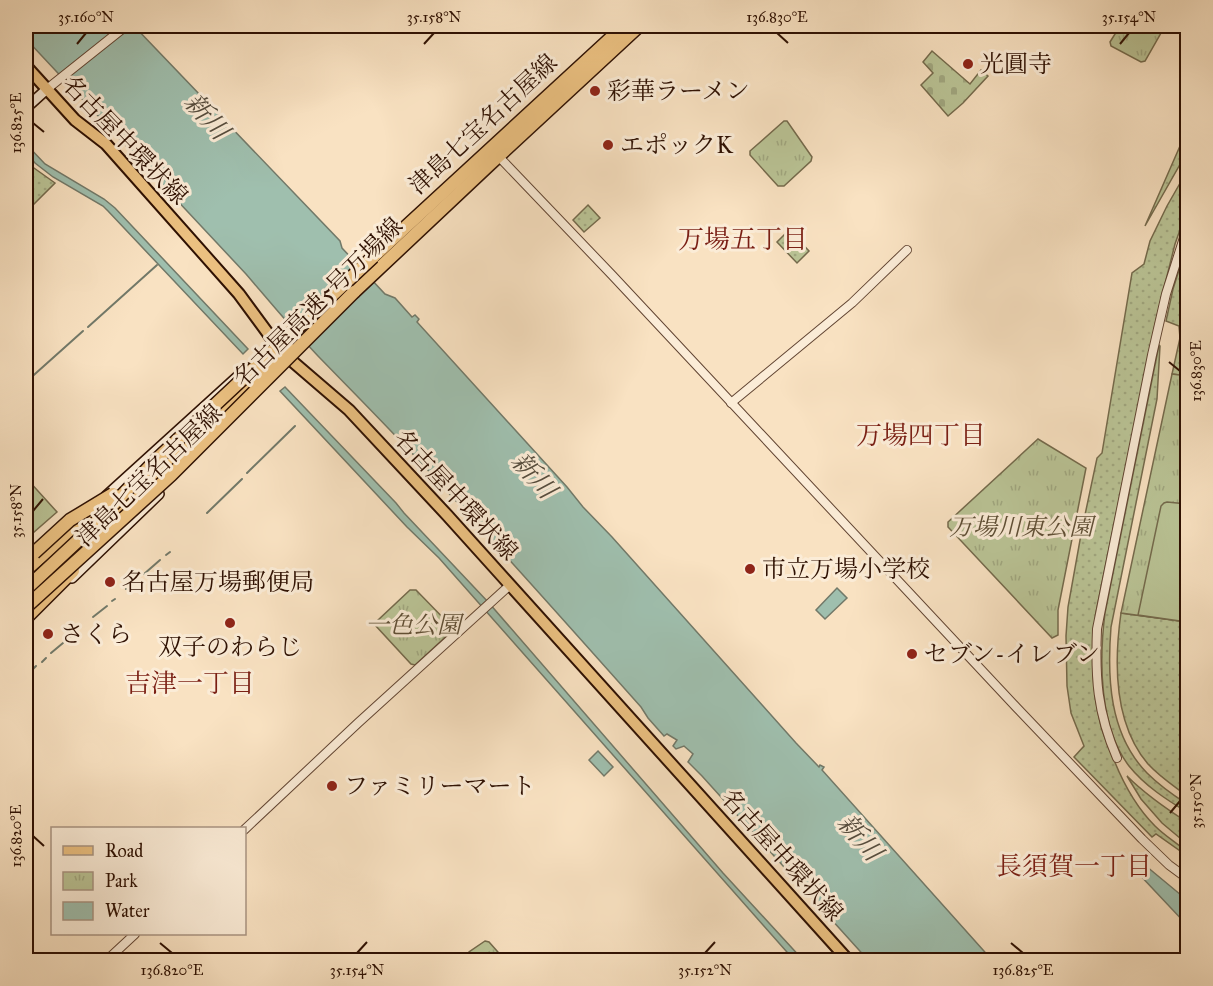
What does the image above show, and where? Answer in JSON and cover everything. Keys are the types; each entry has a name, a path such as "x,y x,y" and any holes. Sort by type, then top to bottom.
{"highway":[{"name":"名古屋高速5号万場線","path":"26,589 85,534 156,461 382,248 624,26"},
{"name":"名古屋高速5号万場線","path":"26,608 138,507 204,444 354,292 639,26"},
{"path":"26,603 156,474 344,294 354,292"},
{"path":"26,570 156,461"},
{"path":"26,561 70,520 114,494"},
{"path":"26,620 138,507"}],"main road":[{"name":"津島七宝名古屋線","path":"26,561 110,493 617,26"},
{"name":"津島七宝名古屋線","path":"26,620 140,513 383,269 644,26"},
{"name":"名古屋中環状線","path":"26,66 75,120 106,144 295,358 348,410 510,585 848,960"},
{"path":"26,108 47,89"}],"street":[{"path":"47,89 126,26"},
{"path":"502,160 1142,840 1188,879"},
{"path":"1117,758 1108,737 1097,682 1097,629 1152,356 1166,294 1188,225"},
{"path":"731,403 852,303 907,250"},
{"path":"246,828 357,723 510,585"},
{"path":"107,960 133,935"}],"green space":[{"path":"1120,26 1165,26 1145,61 1141,62 1111,46 1110,42"},
{"path":"932,51 970,84 981,70 988,76 948,116 921,85 933,73 923,62"},
{"path":"784,121 787,121 812,157 811,161 784,186 778,186 750,155 750,151"},
{"path":"1187,130 1187,152 1145,226"},
{"path":"26,160 55,183 26,212"},
{"path":"1187,171 1187,210 1175,244 1156,320 1096,612 1093,641 1095,697 1105,739 1136,803 1159,830 1187,852 1186,855 1156,834 1152,837 1074,757 1084,746 1071,713 1067,686 1066,636 1068,607 1082,529 1097,458 1102,453 1132,273 1144,264 1150,241"},
{"path":"588,205 600,218 584,232 573,220"},
{"path":"789,230 809,251 797,263 777,242"},
{"path":"1187,245 1187,376 1172,374 1180,338 1179,326 1166,321"},
{"path":"1159,345 1157,399 1111,627 1111,685 1118,723 1134,758 1156,782 1187,804 1187,812 1142,780 1119,750 1107,713 1102,672 1105,613"},
{"path":"1172,374 1187,376 1187,622 1121,613"},
{"name":"万場川東公園","path":"1038,439 1086,468 1058,610 1058,635 1052,638 948,527 948,522"},
{"path":"28,480 57,512 26,539 26,481"},
{"path":"1167,502 1187,504 1187,622 1138,615 1161,506"},
{"name":"一色公園","path":"410,590 416,590 452,627 452,631 415,665 411,664 375,625"},
{"path":"1121,613 1187,622 1187,796 1148,764 1128,730 1119,692 1117,652"},
{"path":"1127,776 1156,801 1187,822 1187,844 1162,823 1141,799"},
{"path":"485,941 489,942 505,960 472,960 469,952"}],"water":[{"name":"新川","path":"26,26 134,26 340,241 342,248 385,294 395,298 412,317 415,315 419,319 417,322 796,743 819,767 820,765 824,767 822,770 992,960 868,960 688,762 693,754 684,746 676,749 673,746 677,740 667,734 664,736 641,707 450,494 309,346 246,274 26,39"},
{"path":"26,144 45,164 115,208 248,349 243,354 103,206 53,177 35,163 26,153"},
{"path":"285,387 489,603 723,873 803,960 794,960 439,558 280,391"},
{"path":"837,588 847,598 825,619 816,610"},
{"path":"598,751 613,767 604,776 589,760"},
{"path":"1146,866 1187,900 1187,924 1138,873"}],"waterway":[{"path":"275,30 279,26"},
{"path":"88,327 157,265"},
{"path":"26,382 83,331"},
{"path":"247,473 295,426"},
{"path":"207,513 242,479"},
{"path":"166,555 170,552"},
{"path":"144,574 160,560"},
{"path":"126,589 138,579"},
{"path":"93,617 107,606"},
{"path":"68,639 77,631"},
{"path":"51,653 63,643"},
{"path":"42,662 46,658"},
{"path":"32,670 36,666"},
{"path":"26,936 30,939"},
{"path":"47,953 55,959"}],"place":[{"name":"光圓寺","path":"968,64"},
{"name":"彩華ラーメン","path":"595,91"},
{"name":"エポックK","path":"608,145"},
{"name":"市立万場小学校","path":"750,569"},
{"name":"名古屋万場郵便局","path":"110,582"},
{"name":"双子のわらじ","path":"230,623"},
{"name":"さくら","path":"48,634"},
{"name":"セブン-イレブン","path":"912,654"},
{"name":"ファミリーマート","path":"332,786"}],"district":[{"name":"万場五丁目","path":"743,239"},
{"name":"万場四丁目","path":"921,435"},
{"name":"吉津一丁目","path":"190,683"},
{"name":"長須賀一丁目","path":"1074,866"}]}
